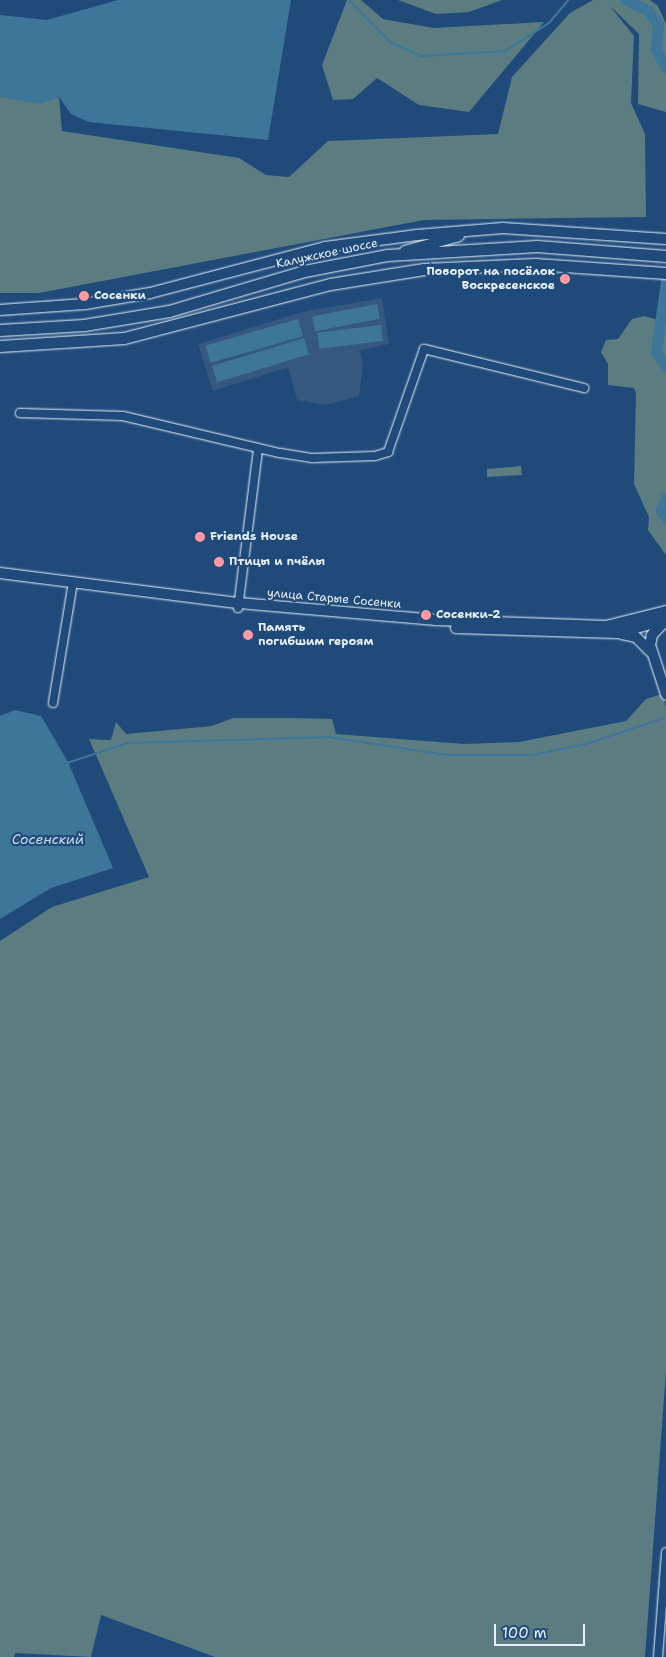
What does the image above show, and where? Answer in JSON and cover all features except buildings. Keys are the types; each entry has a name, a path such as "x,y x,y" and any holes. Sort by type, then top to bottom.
{"highway":[{"name":"Калужское шоссе","path":"0,330 84,325 169,311 304,271 387,255 537,246 666,256"},
{"path":"0,346 124,338 330,284 399,272 536,264 666,273"}],"main road":[{"path":"387,255 486,230"},
{"path":"0,310 77,306 150,292 325,246 486,230 641,236 666,239"},
{"name":"улица Старые Сосенки","path":"0,573 238,605 436,620 596,626 618,625 666,611"},
{"name":"улица Старые Сосенки","path":"0,579 444,628 617,633 666,620"},
{"path":"666,620 652,635 652,653 666,694"},
{"path":"617,633 636,638 652,653"}],"street":[{"path":"20,413 123,416 258,449 313,458 388,452 424,349 584,388"},
{"path":"238,605 258,449"},
{"path":"53,703 72,588"},
{"path":"658,1657 666,1552"}],"shaded area":[{"path":"382,298 389,344 360,350 363,365 359,396 326,405 297,400 288,367 213,391 198,344 302,312"}],"green space":[{"path":"347,0 361,0 383,19 434,28 544,22 469,112 419,105 377,78 353,99 333,100 322,65"},
{"path":"398,0 502,0 469,12 436,14"},
{"path":"593,0 650,0 658,6 666,24 666,112 638,104 639,34 610,6 634,36 631,103 645,134 646,217 424,220 39,293 0,293 0,97 40,103 59,97 62,131 239,158 266,175 289,177 328,141 498,134 512,77 570,13"},
{"path":"644,316 666,322 666,555 648,530 649,517 634,484 636,394 634,388 608,385 608,364 601,352 606,340 618,339 632,319"},
{"path":"521,466 522,475 487,477 487,469"},
{"path":"662,694 666,707 666,1371 645,1657 215,1657 101,1615 91,1657 15,1653 14,1657 0,1657 0,941 52,907 149,877 89,739 111,740 116,722 126,734 212,726 233,718 295,718 332,719 336,734 464,744 519,742 626,721 646,699"}],"water":[{"path":"118,0 291,0 268,140 89,122 71,114 59,97 40,104 0,97 0,15 47,20"},
{"path":"377,304 380,319 315,331 312,317"},
{"path":"298,319 303,336 211,363 206,345"},
{"path":"381,325 383,341 319,349 317,333"},
{"path":"304,338 309,354 217,382 212,366"},
{"name":"Сосенский","path":"15,710 41,716 68,762 113,868 51,888 0,919 0,716"}],"waterway":[{"path":"349,0 390,42 421,56 505,51 549,23 568,0"},
{"path":"625,0 647,10 658,24 656,50 666,67"},
{"path":"666,281 656,351 666,367"},
{"path":"666,498 661,511 666,518"},
{"path":"67,763 128,743 329,737 447,755 532,755 586,744 664,718"}],"place":[{"name":"Поворот на посёлок Воскресенское","path":"565,279"},
{"name":"Сосенки","path":"84,296"},
{"name":"Friends House","path":"200,537"},
{"name":"Птицы и пчёлы","path":"219,562"},
{"name":"Сосенки-2","path":"426,615"},
{"name":"Память погибшим героям","path":"248,635"}]}
